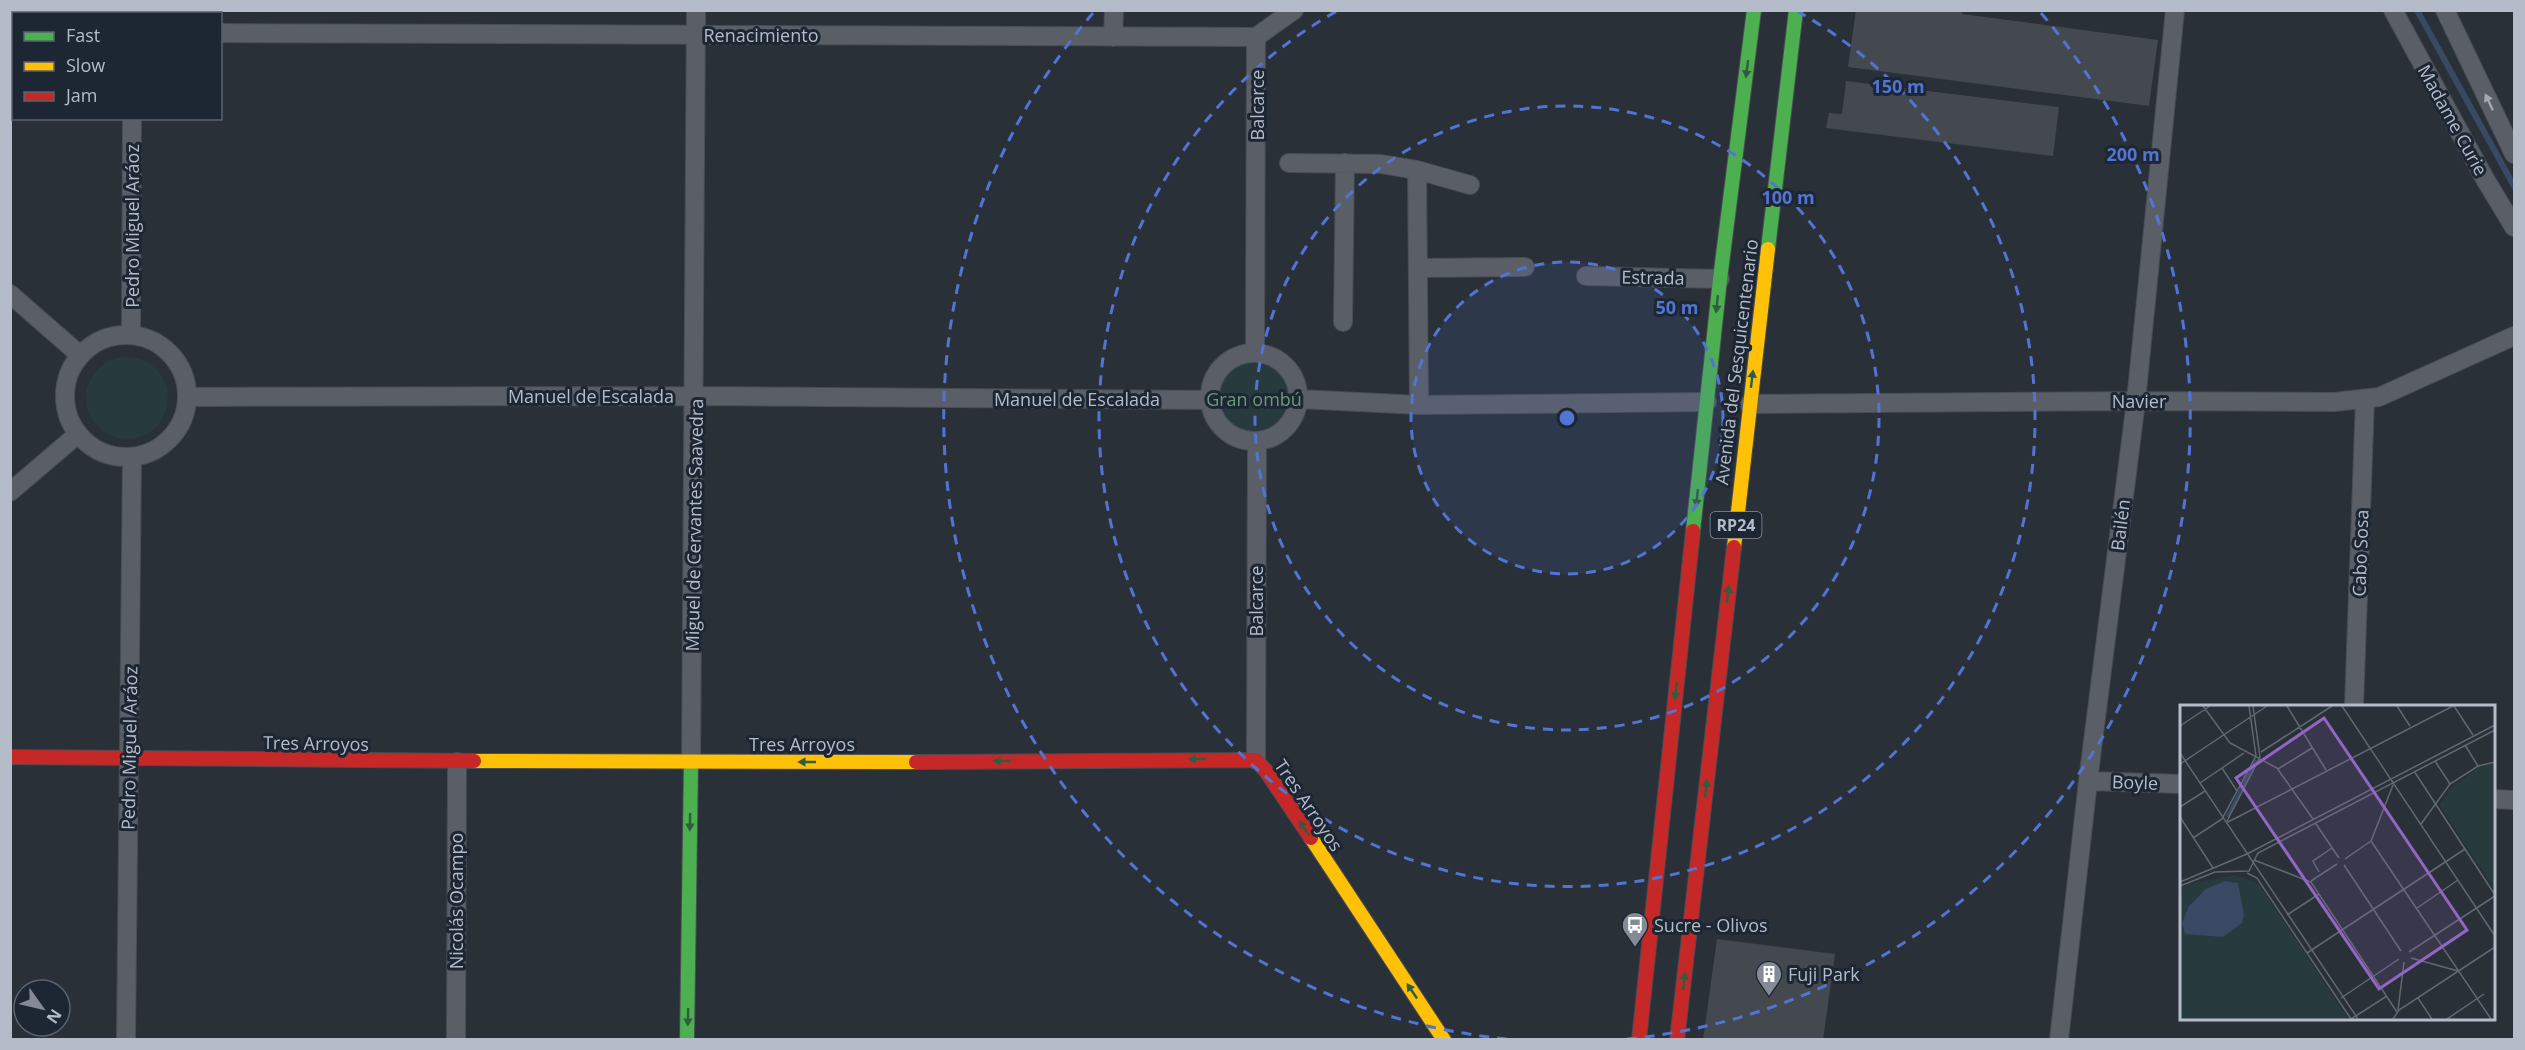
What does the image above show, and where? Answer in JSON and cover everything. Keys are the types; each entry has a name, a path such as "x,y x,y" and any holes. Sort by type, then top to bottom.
{"main road":[{"name":"Avenida del Sesquicentenario","path":"1640,1040 1720,279 1754,10"},
{"name":"Avenida del Sesquicentenario","path":"1677,1040 1796,10"},
{"name":"Tres Arroyos","path":"10,758 691,763 1256,760 1266,771 1444,1040"},
{"name":"Miguel de Cervantes Saavedra","path":"687,1040 691,763"}],"street":[{"name":"Miguel de Cervantes Saavedra","path":"691,763 696,10"},
{"path":"1113,37 1114,10"},
{"path":"1257,37 1294,10"},
{"name":"Bailén","path":"2059,1040 2088,781 2136,401 2175,10"},
{"name":"Madame Curie","path":"2393,10 2485,179 2514,227"},
{"name":"Madame Curie","path":"2445,10 2514,154"},
{"name":"Renacimiento","path":"222,33 1257,37"},
{"name":"Balcarce","path":"1255,353 1257,37"},
{"name":"Pedro Miguel Aráoz","path":"131,334 132,120"},
{"path":"1289,163 1381,164 1417,170 1470,185"},
{"path":"1342,322 1345,163"},
{"path":"1417,170 1419,405"},
{"path":"1419,268 1525,267"},
{"name":"Estrada","path":"1586,276 1720,279"},
{"path":"10,294 80,355"},
{"path":"131,334 149,339 165,348 177,362 185,379 188,397 184,415 177,431 171,437 149,453 132,457 112,456 93,448 78,434 67,416 64,394 68,373 80,355 94,343 112,336 131,334"},
{"name":"Navier","path":"1749,404 2334,402 2379,397 2514,336"},
{"path":"1255,353 1269,356 1290,372 1296,385 1298,399 1290,423 1269,439 1257,442 1230,435 1212,414 1210,400 1213,382 1222,367 1243,354 1255,353"},
{"name":"Manuel de Escalada","path":"188,397 695,396 1210,400"},
{"path":"1298,399 1419,405 1707,402"},
{"name":"Cabo Sosa","path":"2354,705 2365,399"},
{"path":"10,492 78,434"},
{"name":"Balcarce","path":"1256,760 1257,442"},
{"name":"Pedro Miguel Aráoz","path":"126,1040 132,457"},
{"name":"Nicolás Ocampo","path":"456,1040 457,762"},
{"name":"Boyle","path":"2088,781 2180,784"},
{"path":"2495,799 2514,800"}],"green space":[{"path":"127,357 143,360 156,369 165,382 168,398 165,414 156,427 143,436 127,439 111,436 98,427 89,414 86,398 89,382 98,369 111,360"},
{"name":"Gran ombú","path":"1254,361 1269,364 1281,372 1289,384 1292,399 1289,414 1281,426 1269,434 1254,437 1239,434 1227,426 1219,414 1216,399 1219,384 1227,372 1239,364"}],"building":[{"path":"1856,10 1963,10 1962,14 2158,40 2149,106 1848,67"},
{"path":"1846,81 2059,107 2053,156 1826,128 1829,113 1842,114"},
{"name":"Fuji Park","path":"1717,939 1835,954 1823,1040 1703,1040"}],"waterway":[{"path":"2417,10 2514,186"}],"traffic: fast":[{"path":"1693,531 1720,279 1754,10"},
{"path":"1768,249 1796,10"},
{"path":"687,1040 691,763"}],"traffic: slow":[{"path":"1734,547 1768,249"},
{"path":"474,761 916,762"},
{"path":"1311,838 1444,1040"}],"traffic: jam":[{"path":"1639,1040 1693,531"},
{"path":"1677,1040 1734,547"},
{"path":"10,757 474,761"},
{"path":"916,762 1256,760 1266,771 1311,838"}],"place":[{"name":"Sucre - Olivos","path":"1635,948"},
{"name":"Fuji Park","path":"1769,997"}]}
